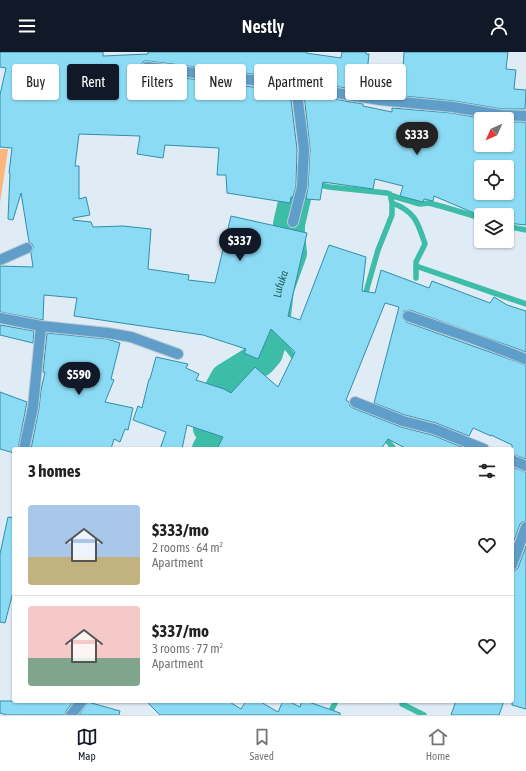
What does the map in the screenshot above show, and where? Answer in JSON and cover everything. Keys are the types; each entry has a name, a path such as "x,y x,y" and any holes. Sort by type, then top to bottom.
{"street":[{"path":"187,72 254,81"},
{"path":"337,93 380,100 453,107 501,115 526,116"},
{"path":"293,222 302,187 304,149 298,100"},
{"path":"0,260 27,248"},
{"path":"408,316 526,359"},
{"path":"0,318 41,326 131,337 178,354"},
{"path":"24,447 33,407 41,326"},
{"path":"355,402 403,421 434,429 479,447"},
{"path":"514,461 526,466"},
{"path":"514,560 526,527"},
{"path":"71,715 80,703"}],"shaded area":[{"path":"0,149 8,149 0,203"}],"building":[{"path":"0,52 103,52 103,56 148,54 148,52 307,52 306,53 341,58 342,52 366,52 366,54 369,54 368,64 345,64 345,88 337,87 337,64 254,64 254,74 246,73 246,64 195,64 195,67 187,66 187,64 144,61 142,64 127,64 127,100 187,100 187,78 195,79 195,100 246,100 246,86 254,87 254,100 291,100 297,149 296,186 293,197 291,197 290,203 227,193 226,175 217,175 219,148 165,145 163,158 137,154 140,136 79,134 75,166 79,166 79,199 86,197 90,215 73,218 73,220 91,222 93,227 123,226 151,229 148,269 189,275 188,280 215,283 231,216 307,233 288,316 300,320 329,245 366,257 362,291 375,293 381,270 429,288 432,281 490,303 494,297 507,305 526,311 526,352 410,310 404,311 402,317 406,322 526,365 526,459 514,455 514,447 512,447 512,445 473,428 469,436 436,423 405,415 374,403 399,307 385,303 346,400 353,408 401,427 432,435 462,447 403,447 388,439 382,447 218,447 223,437 187,425 182,447 161,447 166,432 133,420 138,406 142,408 156,357 188,364 186,368 199,374 196,380 224,389 231,393 255,367 278,387 295,352 271,329 258,359 244,353 246,349 203,335 74,316 77,298 44,295 43,320 0,312 0,266 33,267 31,253 33,245 29,242 21,193 13,220 8,219 9,173 12,148 0,147 0,95 6,68 0,67"},
{"path":"404,52 508,52 506,69 516,70 514,89 526,90 525,109 502,109 454,101 406,96 406,64 403,64"},
{"path":"305,100 337,100 363,104 363,106 392,112 392,108 452,113 474,117 474,152 514,152 514,122 526,122 526,225 514,224 514,208 474,208 474,213 434,196 433,201 424,199 423,202 400,196 403,186 375,179 373,189 323,182 320,200 306,199 310,149"},
{"path":"0,325 34,331 33,343 0,335"},
{"path":"47,333 107,339 120,343 111,379 114,380 105,402 133,408 128,430 125,429 120,442 114,439 112,447 31,447 45,372 43,372"},
{"path":"0,392 27,402 18,447 12,447 12,452 0,449"},
{"path":"514,468 526,472 526,521 520,524 514,540"},
{"path":"8,517 12,518 12,596 5,623 0,622 0,554"},
{"path":"526,546 526,709 512,705 512,703 514,703 514,570 518,568"},
{"path":"0,701 12,701 12,703 72,703 66,711 65,715 7,715 0,713"},
{"path":"87,703 120,711 119,715 79,715"},
{"path":"148,703 231,703 241,709 245,703 262,703 278,712 282,703 292,703 300,707 301,703 312,703 340,713 340,715 160,715"},
{"path":"455,703 503,703 499,715 451,715"}],"waterway":[{"name":"Lufuka","path":"209,447 215,438 214,434 209,428 221,388 226,379 252,363 260,361 267,353 273,334 278,289 291,253 289,224 299,181"},
{"path":"305,181 329,187 387,193 420,204 429,203 474,216"},
{"path":"366,292 378,250 392,215 390,194"},
{"path":"392,203 400,206 411,214 418,224 425,244 416,262 416,278"},
{"path":"514,227 526,230"},
{"path":"416,266 526,304"},
{"path":"272,338 283,343 298,362"},
{"path":"381,437 387,440 392,447"},
{"path":"329,715 335,703"},
{"path":"402,703 424,715"}]}
